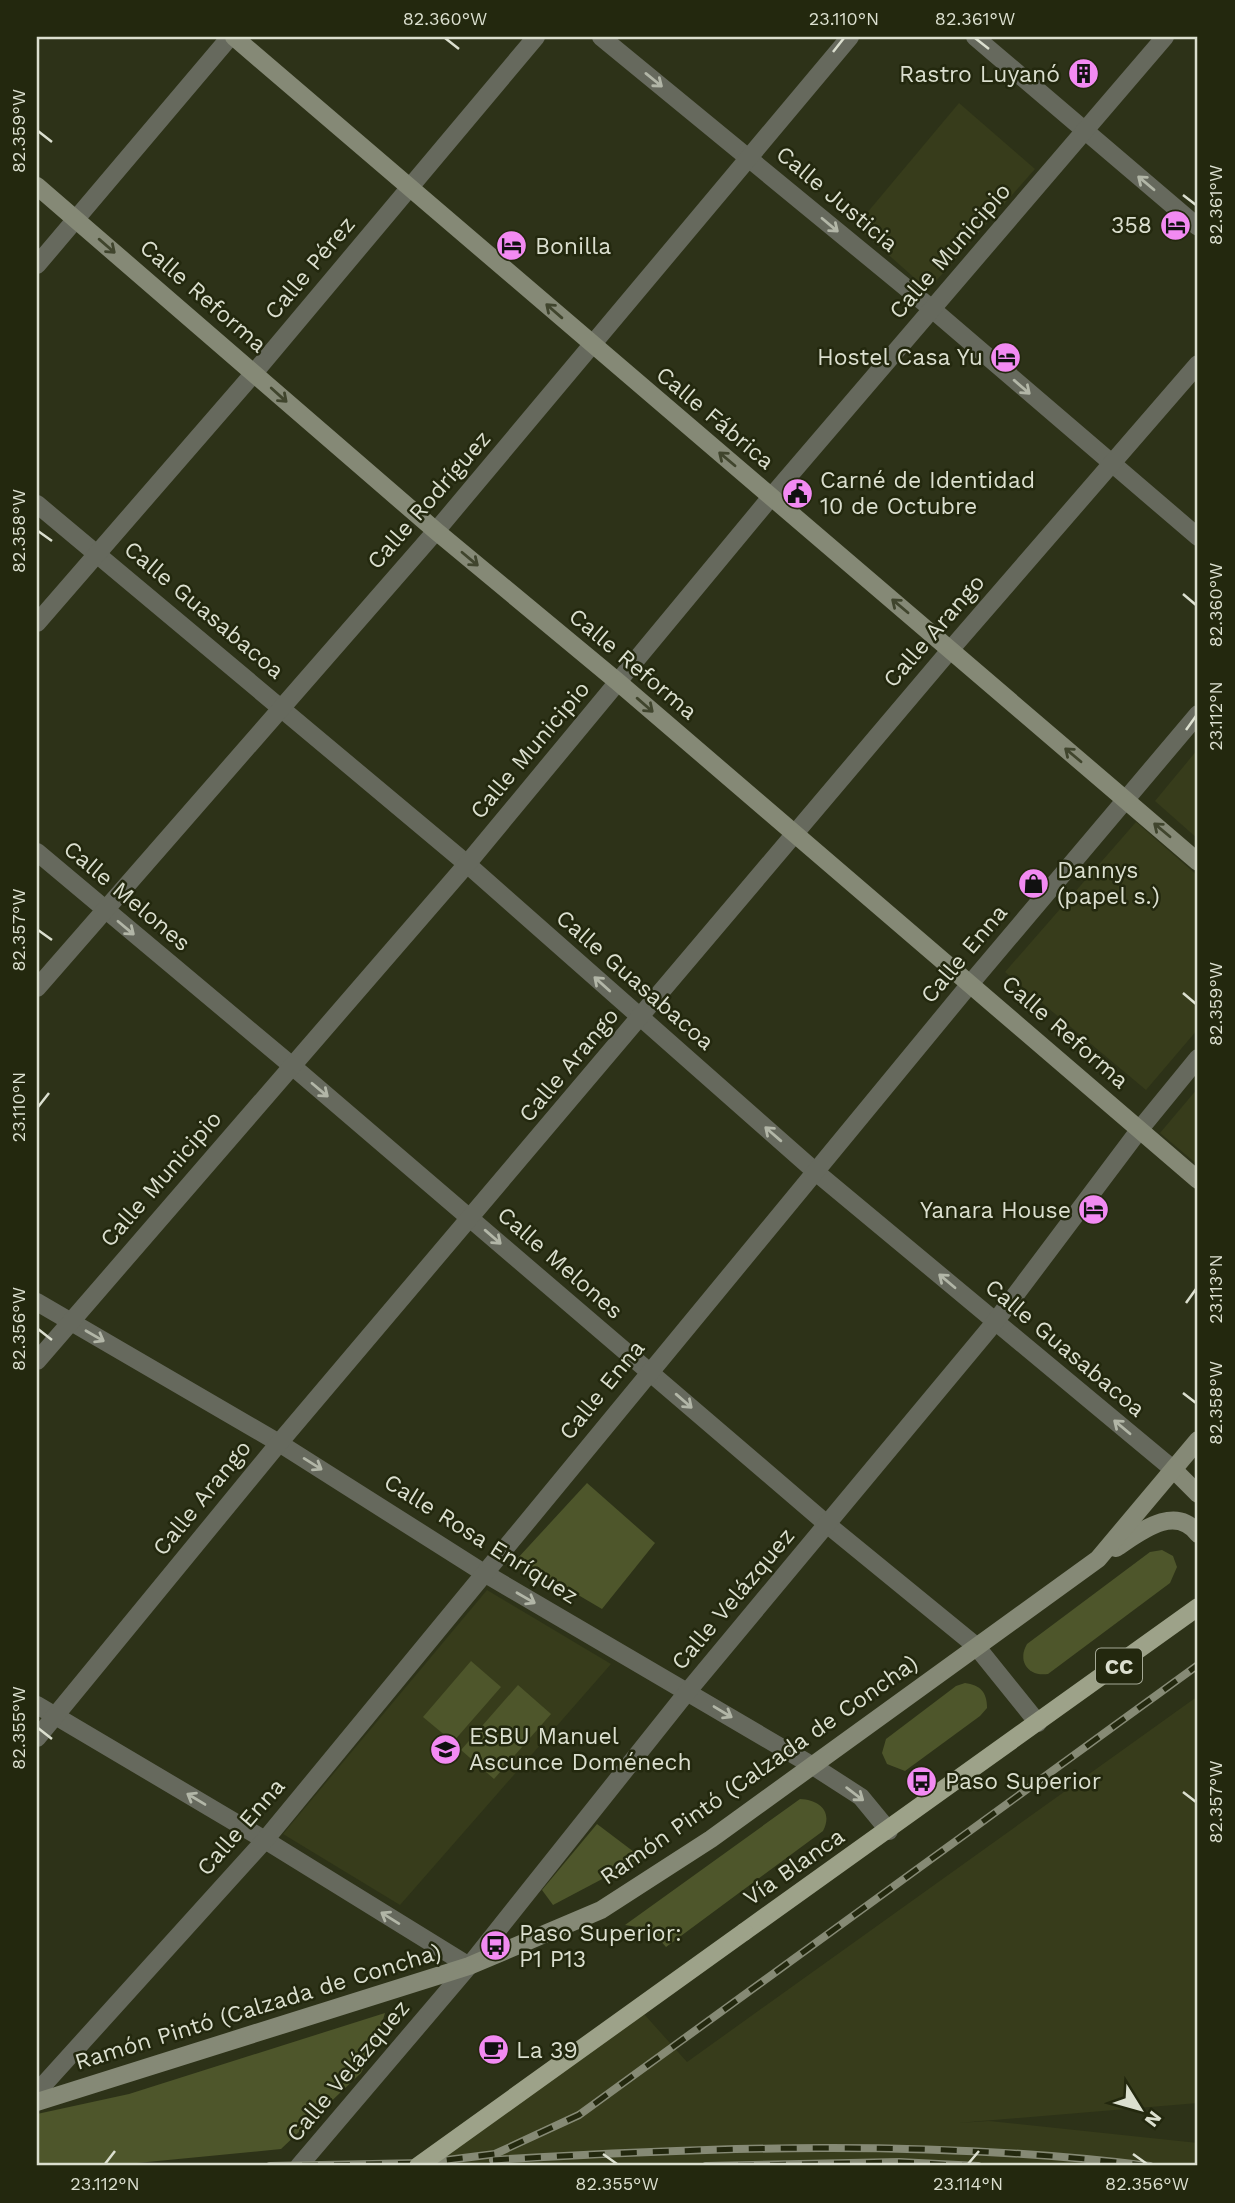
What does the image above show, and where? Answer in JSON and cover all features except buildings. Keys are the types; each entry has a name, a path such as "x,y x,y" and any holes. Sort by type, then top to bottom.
{"main road":[{"name":"Vía Blanca","path":"418,2166 889,1831 1197,1605"}],"street":[{"name":"Calle Fábrica","path":"232,37 411,185 593,346 1198,862"},
{"path":"37,265 232,37"},
{"name":"Calle Pérez","path":"37,623 254,373 537,37"},
{"name":"Calle Justicia","path":"601,37 932,310 1198,537"},
{"name":"Calle Rodríguez","path":"37,988 436,531 849,37"},
{"path":"975,37 1198,227"},
{"name":"Calle Municipio","path":"37,1361 467,864 771,497 1165,37"},
{"name":"Calle Reforma","path":"37,186 436,531 618,682 1198,1180"},
{"name":"Calle Arango","path":"37,1738 279,1443 951,649 1198,365"},
{"name":"Calle Guasabacoa","path":"37,504 467,864 817,1173 1174,1470 1198,1494"},
{"name":"Calle Enna","path":"37,2092 265,1840 649,1371 1198,714"},
{"name":"Calle Melones","path":"37,852 291,1065 828,1525 976,1646 1038,1723"},
{"name":"Calle Velázquez","path":"299,2166 469,1966 688,1691 995,1322 1140,1129 1198,1058"},
{"name":"Calle Rosa Enríquez","path":"37,1302 279,1443 484,1573 813,1766 861,1797 889,1831"},
{"name":"Ramón Pintó (Calzada de Concha)","path":"37,2102 469,1966 601,1910 711,1839 1098,1559 1198,1440"},
{"path":"1148,1502 1182,1521 1198,1534"},
{"path":"1098,1559 1152,1525 1169,1519 1182,1521"},
{"path":"37,1705 265,1840 469,1966"}],"shaded area":[{"path":"959,103 1035,169 928,290 856,226"},
{"path":"1198,749 1198,839 1155,801"},
{"path":"1136,822 1198,876 1198,1029 1146,1090 1005,972"},
{"path":"1198,1088 1198,1165 1160,1133"},
{"path":"587,1483 655,1543 602,1609 517,1559"},
{"path":"1162,1550 1173,1556 1177,1567 1170,1583 1048,1674 1035,1673 1026,1666 1023,1656 1027,1644 1150,1552"},
{"name":"ESBU Manuel Ascunce Doménech","path":"487,1590 611,1664 400,1905 283,1834"},
{"path":"471,1661 501,1687 453,1742 423,1717"},
{"path":"965,1683 979,1688 986,1698 987,1708 980,1716 905,1771 887,1764 882,1753 886,1739 956,1686"},
{"path":"518,1685 551,1714 494,1779 461,1750"},
{"path":"1198,1696 1198,2103 958,2123 989,2121 1198,2143 1198,2166 431,2166 644,2014 687,2062"},
{"path":"800,1799 823,1808 826,1824 823,1831 666,1947 650,1929 625,1925"},
{"path":"597,1824 642,1858 553,1905 542,1890"},
{"path":"385,2013 376,2043 361,2073 281,2149 137,2163 37,2166 37,2114 129,2094"}],"railway":[{"path":"415,2164 495,2154 579,2115 1198,1665"},
{"path":"493,2160 822,2148 987,2152 1150,2166"},
{"path":"706,2166 899,2162 978,2166"},
{"path":"270,2166 423,2163"}],"place":[{"name":"Rastro Luyanó","path":"1083,74"},
{"name":"358","path":"1175,225"},
{"name":"Bonilla","path":"512,246"},
{"name":"Hostel Casa Yu","path":"1006,357"},
{"name":"Carné de Identidad 10 de Octubre","path":"797,493"},
{"name":"Dannys (papel s.)","path":"1034,883"},
{"name":"Yanara House","path":"1094,1210"},
{"name":"ESBU Manuel Ascunce Doménech","path":"446,1749"},
{"name":"Paso Superior","path":"922,1781"},
{"name":"Paso Superior: P1 P13","path":"496,1946"},
{"name":"La 39","path":"493,2050"}]}
